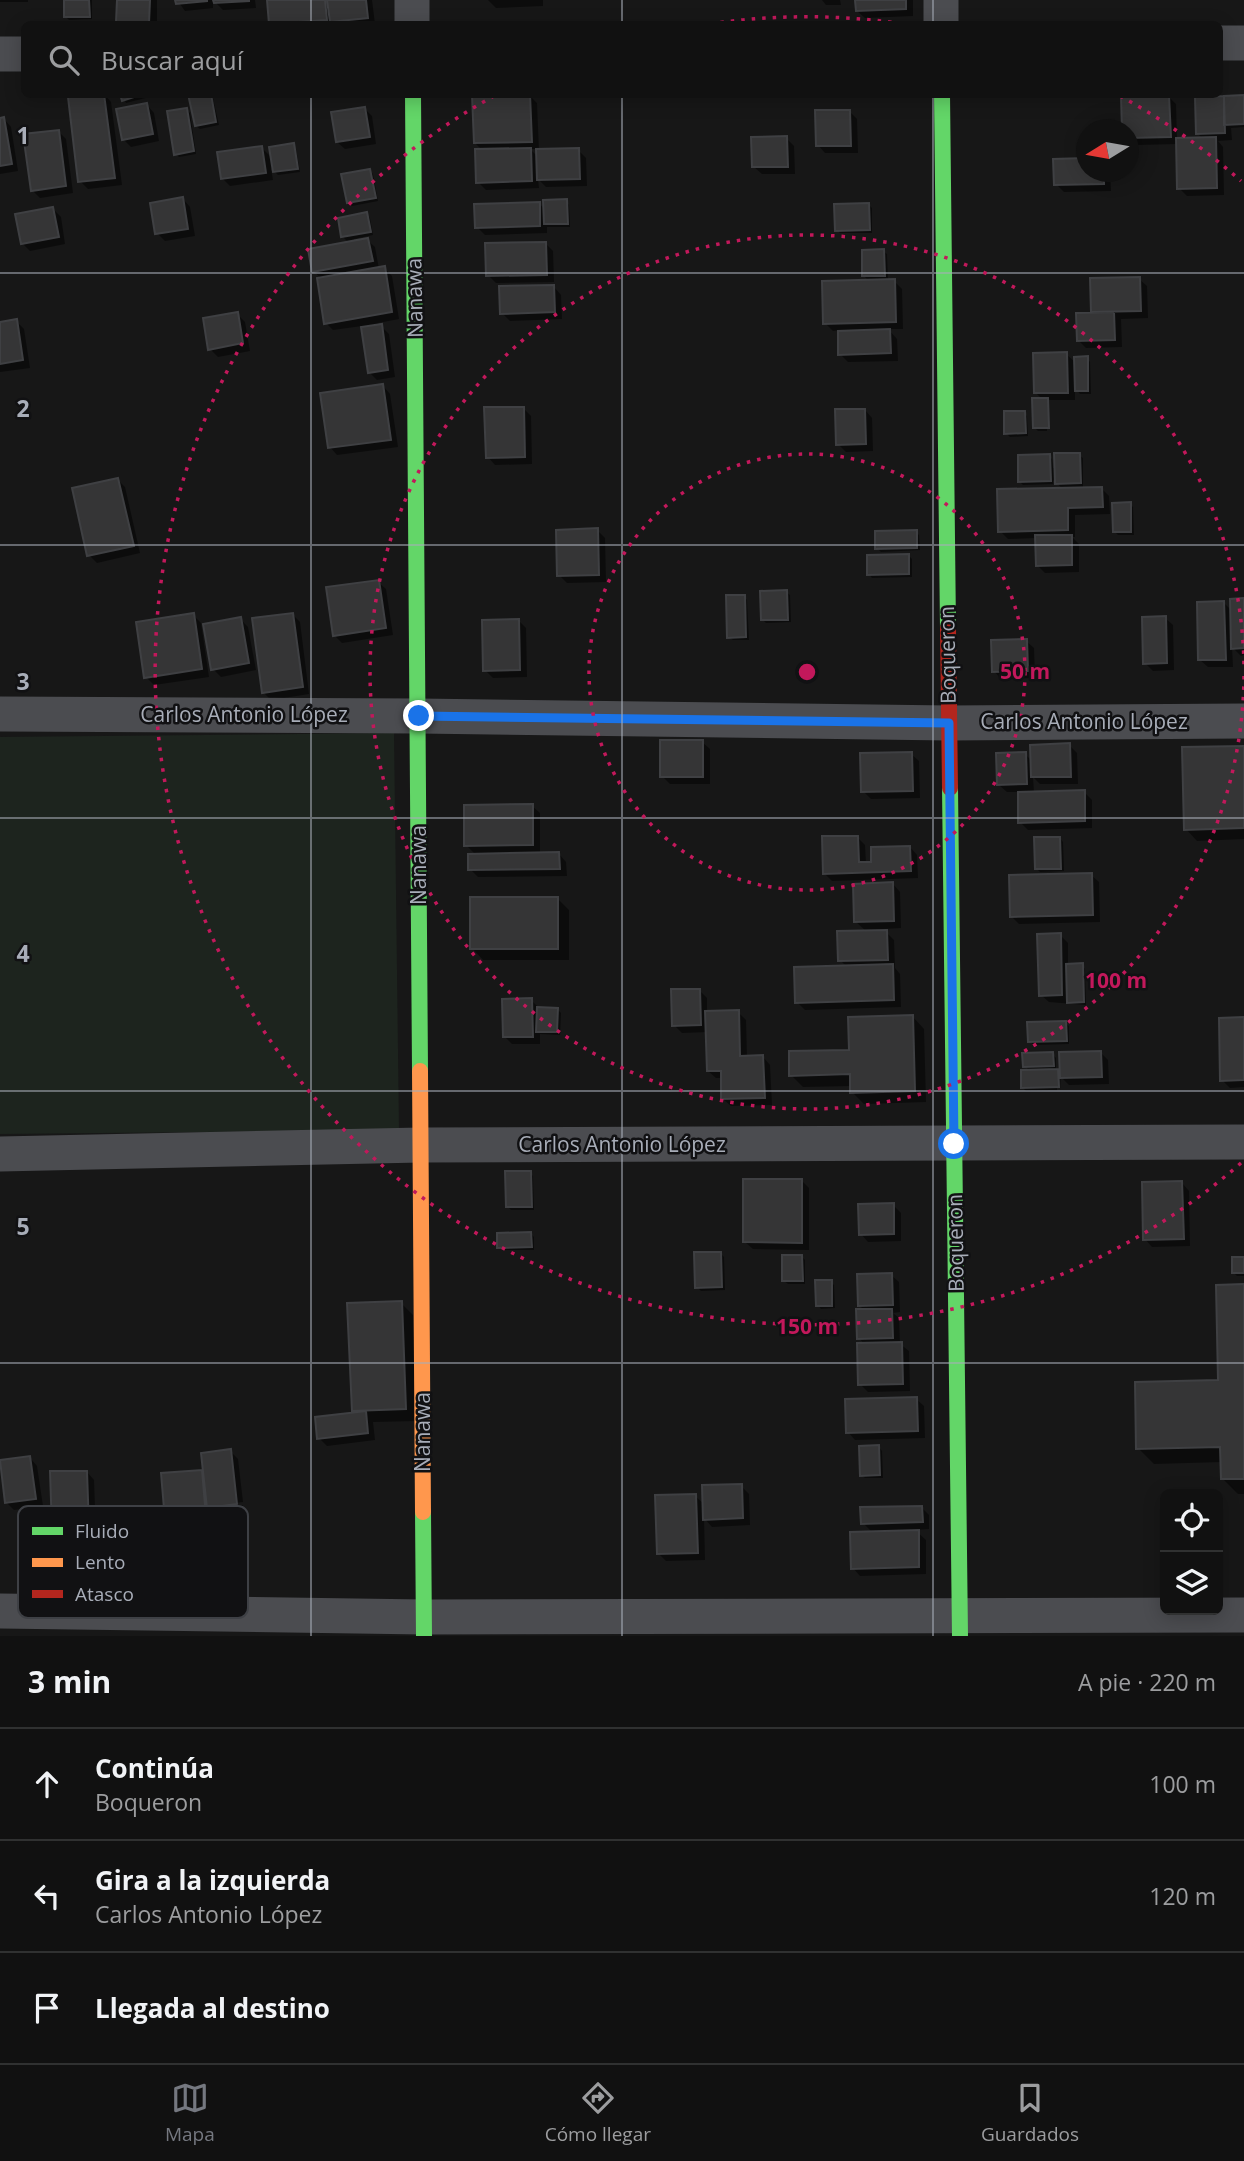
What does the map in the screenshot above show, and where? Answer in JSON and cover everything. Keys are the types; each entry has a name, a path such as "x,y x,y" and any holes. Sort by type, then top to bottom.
{"street":[{"path":"412,0 412,21"},
{"path":"941,0 941,21"},
{"path":"1223,43 1244,43"},
{"path":"0,54 21,54"},
{"name":"Nanawa","path":"413,98 424,1627"},
{"name":"Boqueron","path":"942,98 960,1626"},
{"name":"Carlos Antonio López","path":"0,714 949,723 1244,721"},
{"name":"Carlos Antonio López","path":"0,1154 421,1145 1244,1142"},
{"path":"0,1611 18,1612"},
{"path":"186,1618 424,1627 960,1626 1244,1615"}],"shaded area":[{"path":"394,733 399,1130 0,1134 0,737"}],"building":[{"path":"64,0 89,0 90,17 64,17"},
{"path":"117,0 150,0 149,21 116,21"},
{"path":"175,0 207,0 207,1 176,4"},
{"path":"213,0 249,0 249,1 214,3"},
{"path":"267,0 325,0 327,20 269,21"},
{"path":"327,0 366,0 368,18 330,21"},
{"path":"855,0 906,0 906,9 856,11"},
{"path":"1244,95 1244,124 1224,125 1224,96"},
{"path":"1223,96 1225,133 1196,134 1195,98"},
{"path":"68,98 105,98 115,178 78,182"},
{"path":"189,98 212,98 216,122 195,126"},
{"path":"472,98 530,98 532,142 474,143"},
{"path":"1121,98 1169,98 1171,137 1139,138 1139,119 1122,119"},
{"path":"147,103 153,134 122,140 116,109"},
{"path":"365,107 370,137 336,142 331,112"},
{"path":"187,108 194,151 174,155 167,111"},
{"path":"815,110 850,110 851,146 816,146"},
{"path":"4,117 12,164 0,166 0,118"},
{"path":"59,130 66,186 31,191 23,134"},
{"path":"787,136 788,167 752,167 751,137"},
{"path":"1216,137 1217,188 1177,189 1176,138"},
{"path":"294,143 298,169 273,172 269,147"},
{"path":"262,146 266,173 221,179 217,152"},
{"path":"531,148 532,181 476,183 475,149"},
{"path":"579,148 580,179 537,180 536,149"},
{"path":"1076,158 1076,182 1104,184 1054,185 1053,159"},
{"path":"370,169 376,198 347,203 341,174"},
{"path":"183,197 188,229 155,234 150,203"},
{"path":"567,199 568,224 544,224 543,200"},
{"path":"540,202 540,226 475,228 474,204"},
{"path":"869,203 870,230 835,231 834,204"},
{"path":"53,207 59,237 21,244 15,214"},
{"path":"367,212 371,232 341,237 338,218"},
{"path":"368,238 373,261 312,272 308,249"},
{"path":"546,242 547,275 486,276 485,243"},
{"path":"884,249 885,276 862,276 862,250"},
{"path":"385,266 392,312 324,324 317,278"},
{"path":"1140,277 1141,311 1091,312 1090,278"},
{"path":"895,279 896,322 823,324 822,281"},
{"path":"554,285 555,312 500,314 499,286"},
{"path":"238,312 243,343 208,350 203,318"},
{"path":"1114,312 1115,340 1077,341 1076,313"},
{"path":"17,319 23,360 0,364 0,322"},
{"path":"382,324 388,370 368,373 361,327"},
{"path":"890,329 891,353 838,355 838,331"},
{"path":"1067,352 1068,393 1034,393 1033,353"},
{"path":"1088,356 1088,391 1075,391 1074,357"},
{"path":"383,384 391,440 328,448 320,393"},
{"path":"1032,398 1048,398 1049,428 1033,428"},
{"path":"484,407 524,407 525,457 486,458"},
{"path":"835,409 865,409 866,444 836,445"},
{"path":"1004,411 1025,411 1026,433 1004,434"},
{"path":"1054,453 1080,453 1081,483 1055,484"},
{"path":"1050,454 1051,481 1018,482 1018,455"},
{"path":"118,478 134,546 87,556 72,488"},
{"path":"1102,487 1103,507 1068,508 1068,530 998,532 997,489"},
{"path":"1131,502 1131,532 1113,532 1112,503"},
{"path":"598,528 599,575 557,576 556,530"},
{"path":"917,530 917,548 875,549 875,531"},
{"path":"1035,535 1072,535 1072,565 1036,566"},
{"path":"909,554 909,574 867,575 867,555"},
{"path":"379,580 386,628 333,636 326,587"},
{"path":"787,590 788,620 761,620 760,591"},
{"path":"726,595 745,595 746,637 727,638"},
{"path":"1244,598 1244,648 1231,649 1230,599"},
{"path":"1224,601 1226,660 1198,660 1197,602"},
{"path":"194,613 202,669 144,678 136,622"},
{"path":"293,613 303,687 262,693 252,618"},
{"path":"1166,616 1167,663 1143,664 1142,617"},
{"path":"241,617 249,663 211,670 203,624"},
{"path":"519,619 520,670 483,671 482,620"},
{"path":"1027,639 1028,671 992,672 991,640"},
{"path":"660,740 703,740 703,777 660,777"},
{"path":"1070,743 1071,777 1031,777 1030,745"},
{"path":"1244,746 1244,828 1184,830 1182,747"},
{"path":"912,752 913,791 861,792 860,753"},
{"path":"1026,752 1027,784 997,785 996,753"},
{"path":"1085,790 1085,821 1018,823 1018,792"},
{"path":"533,804 533,845 464,846 464,805"},
{"path":"822,836 858,836 859,862 871,862 871,847 910,846 911,871 823,874"},
{"path":"1034,837 1060,837 1061,869 1035,869"},
{"path":"559,852 560,869 468,870 468,854"},
{"path":"1092,873 1093,915 1010,917 1009,875"},
{"path":"893,882 894,921 854,922 853,884"},
{"path":"470,897 558,897 558,949 470,949"},
{"path":"887,930 888,960 838,961 837,931"},
{"path":"1061,933 1062,995 1039,996 1037,934"},
{"path":"1083,963 1084,1002 1067,1003 1066,964"},
{"path":"893,964 894,1000 795,1003 794,967"},
{"path":"671,989 700,989 701,1025 672,1026"},
{"path":"532,998 533,1037 503,1037 502,999"},
{"path":"537,1007 558,1008 557,1032 536,1032"},
{"path":"739,1010 740,1056 763,1055 765,1098 721,1099 721,1071 707,1071 705,1011"},
{"path":"913,1015 915,1091 850,1093 850,1074 789,1076 789,1051 849,1050 848,1017"},
{"path":"1244,1017 1244,1080 1220,1081 1219,1018"},
{"path":"1066,1021 1067,1041 1028,1042 1027,1022"},
{"path":"1101,1051 1102,1077 1060,1078 1059,1052"},
{"path":"1053,1052 1054,1066 1023,1067 1022,1053"},
{"path":"1058,1069 1059,1087 1021,1088 1021,1070"},
{"path":"505,1171 531,1171 532,1207 506,1207"},
{"path":"743,1179 802,1179 802,1243 743,1242"},
{"path":"1182,1181 1184,1239 1143,1240 1142,1182"},
{"path":"894,1203 894,1234 859,1235 858,1204"},
{"path":"531,1232 532,1247 497,1248 497,1233"},
{"path":"694,1252 721,1252 722,1287 695,1288"},
{"path":"782,1255 802,1255 803,1281 782,1281"},
{"path":"1232,1257 1244,1257 1244,1273 1232,1273"},
{"path":"892,1273 893,1305 858,1306 857,1274"},
{"path":"815,1280 832,1280 832,1306 816,1306"},
{"path":"1244,1284 1244,1479 1221,1479 1220,1447 1136,1449 1135,1382 1218,1380 1216,1285"},
{"path":"402,1301 406,1409 352,1411 347,1303"},
{"path":"856,1309 892,1309 893,1338 857,1339"},
{"path":"902,1342 903,1384 858,1385 857,1343"},
{"path":"917,1397 918,1431 846,1433 845,1399"},
{"path":"366,1411 368,1433 317,1439 315,1417"},
{"path":"879,1445 880,1475 860,1476 859,1446"},
{"path":"231,1449 237,1504 207,1506 201,1453"},
{"path":"30,1456 36,1499 5,1503 0,1460"},
{"path":"202,1470 205,1506 164,1506 161,1473"},
{"path":"50,1471 87,1471 88,1506 51,1506"},
{"path":"742,1484 743,1518 703,1520 702,1485"},
{"path":"696,1494 698,1553 657,1554 655,1495"},
{"path":"922,1506 923,1522 861,1524 860,1507"},
{"path":"919,1530 919,1567 851,1569 850,1532"}],"traffic: fast":[{"path":"413,98 420,1071"},
{"path":"942,98 948,628"},
{"path":"950,788 960,1636"},
{"path":"423,1512 424,1636"}],"traffic: slow":[{"path":"420,1071 423,1512"}],"traffic: jam":[{"path":"948,628 950,788"}],"route":[{"path":"419,716 949,723 954,1144"}]}
